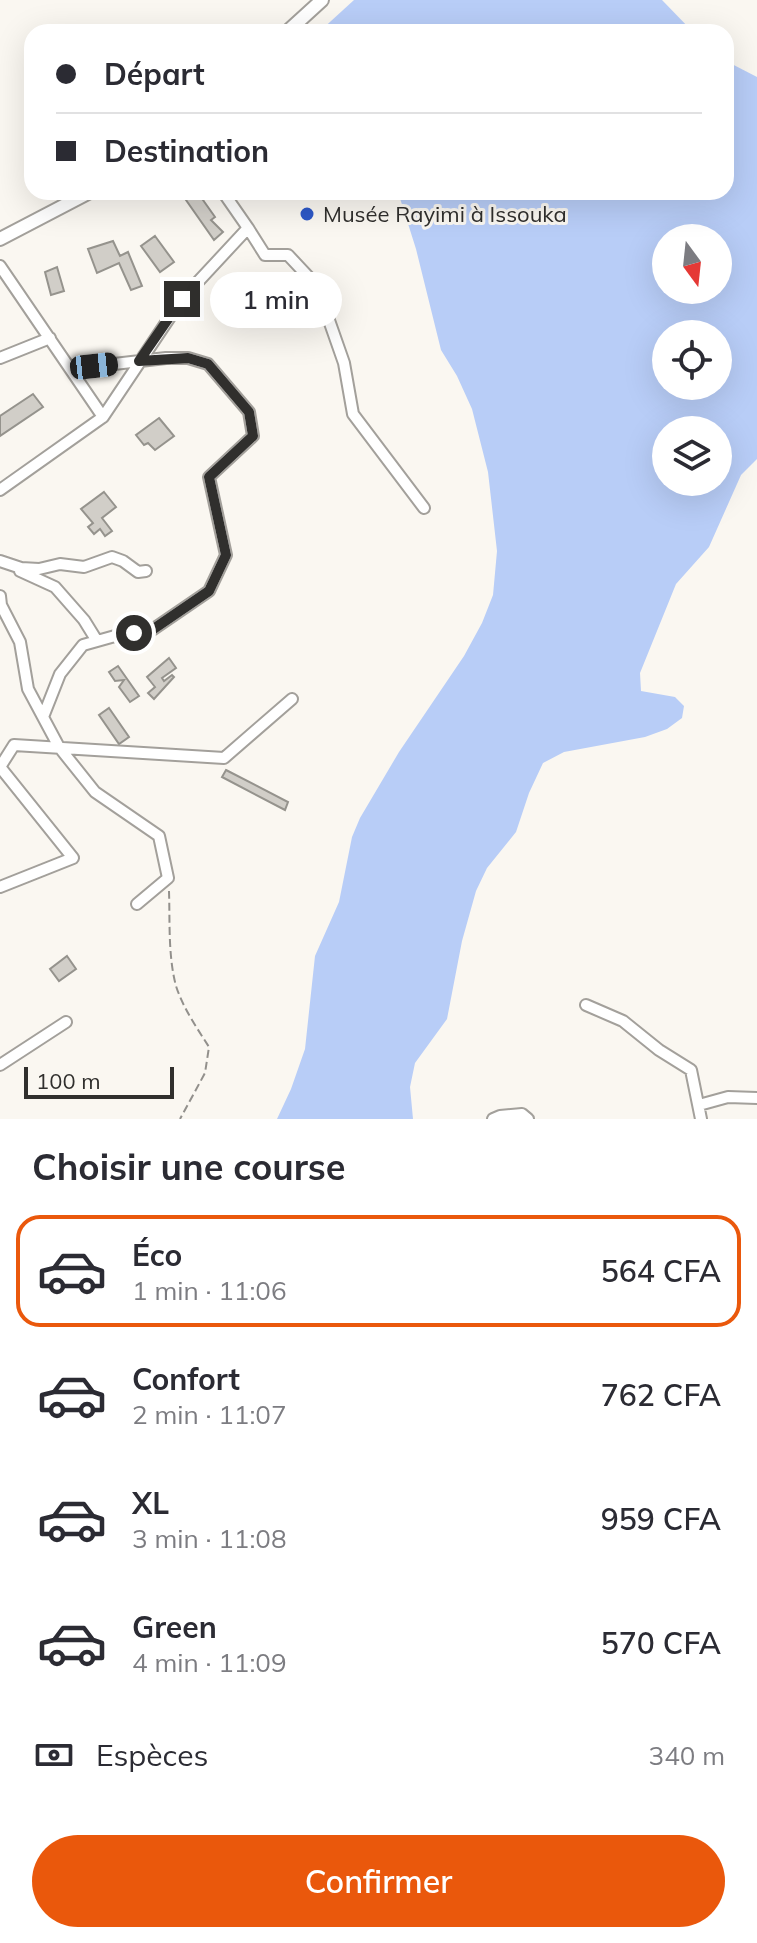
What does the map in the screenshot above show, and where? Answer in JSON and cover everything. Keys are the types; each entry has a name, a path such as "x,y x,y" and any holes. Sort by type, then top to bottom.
{"street":[{"path":"296,24 322,0"},
{"path":"0,239 75,200"},
{"path":"229,200 265,255 288,255 317,286 344,363 353,414 424,508"},
{"path":"0,490 103,417 182,299 248,228"},
{"path":"0,266 103,417"},
{"path":"0,358 50,338"},
{"path":"43,717 60,674 83,645 152,630 209,591 226,555 209,477 253,436 249,412 208,364 188,358 71,369"},
{"path":"0,561 21,568 39,569 60,564 84,567 112,557 138,572 146,571"},
{"path":"0,561 55,587 84,620 97,641"},
{"path":"0,596 1,605 20,642 28,689 59,747 95,792 159,836 168,878 137,904"},
{"path":"0,887 73,858 0,767 14,745 224,758 292,699"},
{"path":"586,1005 623,1021 659,1050 691,1070 701,1119"},
{"path":"0,1065 66,1022"},
{"path":"699,1105 728,1097 757,1098"},
{"path":"493,1119 522,1114 528,1119"}],"path":[{"path":"168,878 176,985 209,1047 205,1073 180,1119"}],"water":[{"path":"354,0 662,0 685,24 328,24"},
{"path":"734,65 757,77 757,459 741,475 732,495 732,416 652,416 652,496 732,496 709,547 676,584 640,673 641,691 675,697 684,706 682,718 667,729 645,737 564,752 543,763 516,832 487,868 476,891 462,941 447,1019 415,1063 410,1087 413,1119 277,1119 305,1049 315,956 339,902 352,837 399,752 464,656 493,595 497,551 488,472 472,409 441,350 401,200 734,200"}],"building":[{"path":"186,200 203,200 215,217 211,220 223,232 214,240"},
{"path":"155,236 174,262 160,272 141,246"},
{"path":"113,241 120,256 128,252 142,286 131,290 119,263 97,273 88,249"},
{"path":"57,267 64,291 51,295 45,272"},
{"path":"33,394 43,407 0,436 0,416"},
{"path":"159,418 174,436 155,450 148,443 144,445 136,435"},
{"path":"104,492 116,507 102,518 112,531 105,536 100,529 94,534 88,527 93,523 81,509"},
{"path":"169,658 176,668 162,678 164,681 172,675 174,677 154,699 148,693 155,687 147,677"},
{"path":"118,666 139,696 130,702 119,687 124,680 115,681 109,672"},
{"path":"109,708 129,737 119,744 99,715"},
{"path":"226,770 288,802 285,810 222,777"},
{"path":"67,956 76,969 59,981 50,969"}],"place":[{"name":"Musée Rayimi à Issouka","path":"307,214"}],"route":[{"path":"134,633 152,630 209,591 226,555 209,477 253,436 249,412 208,364 188,358 139,361 182,299"}]}
